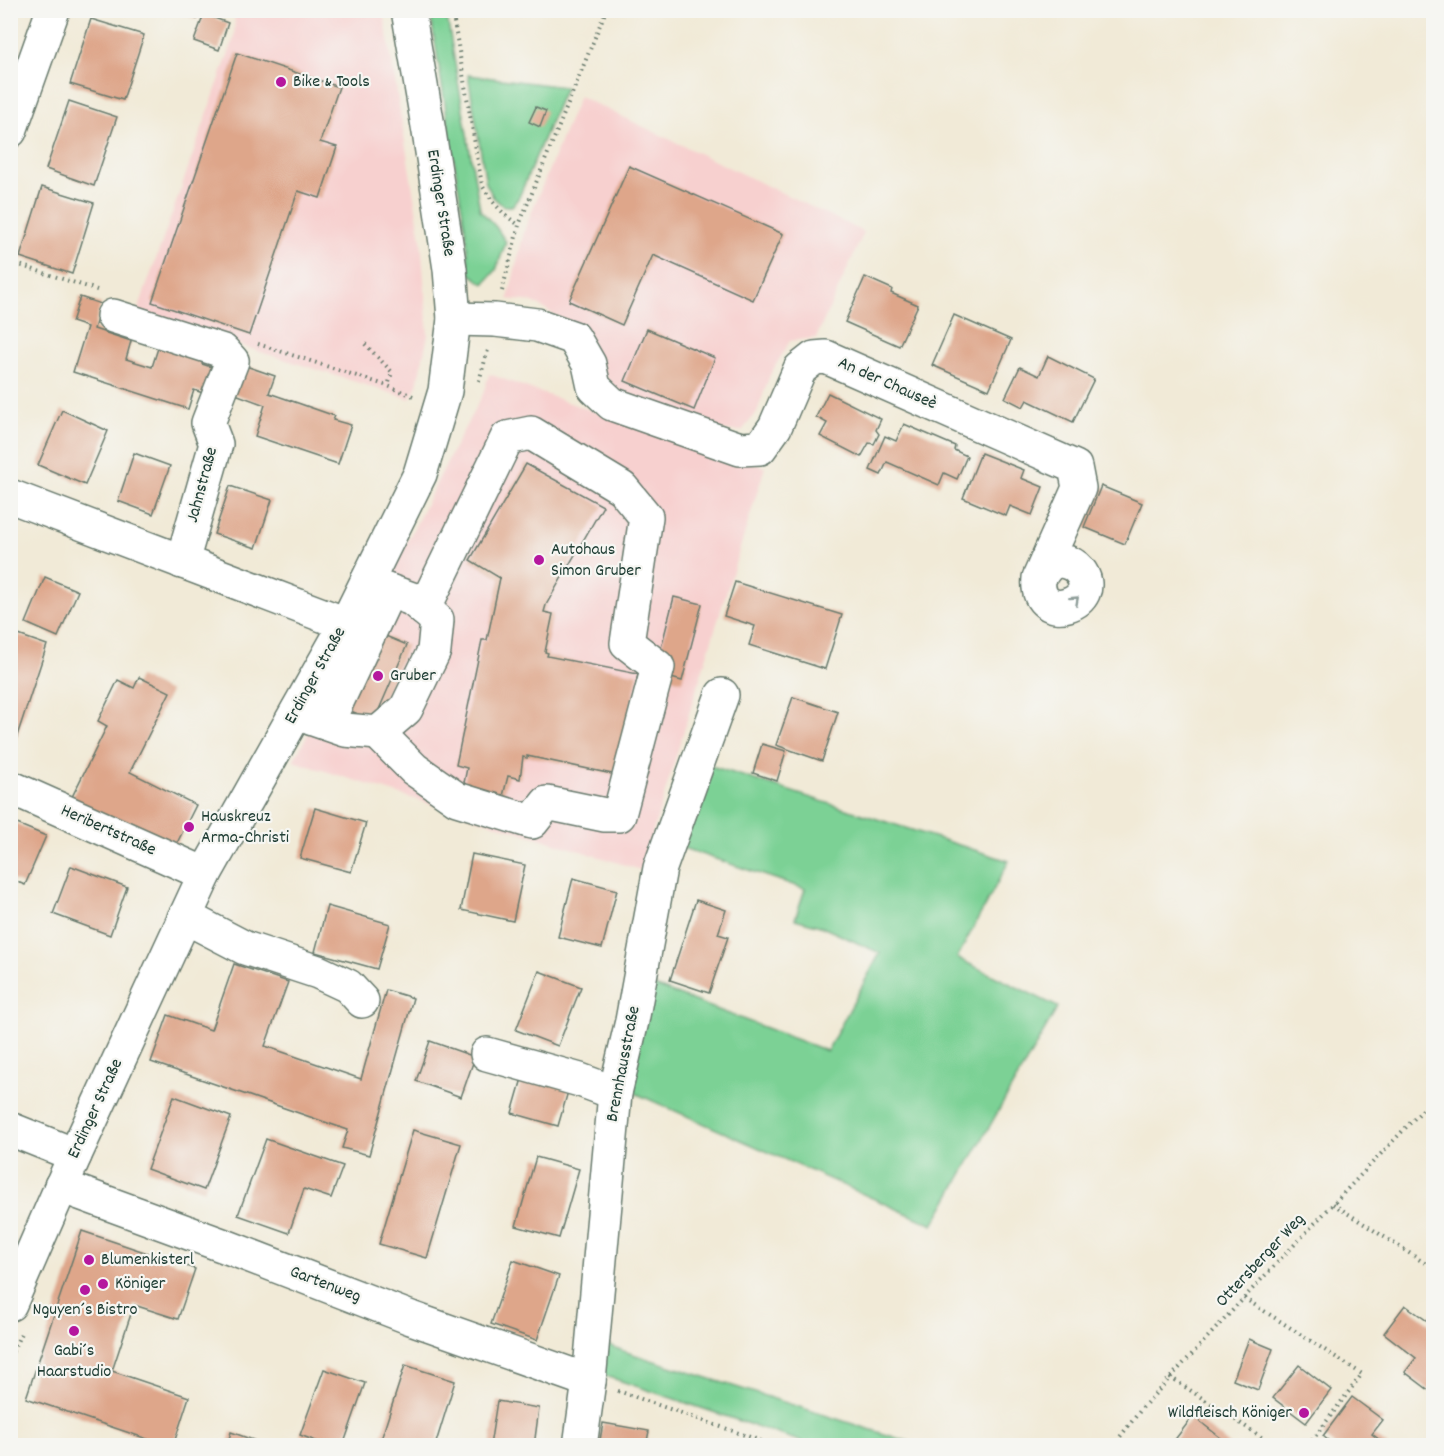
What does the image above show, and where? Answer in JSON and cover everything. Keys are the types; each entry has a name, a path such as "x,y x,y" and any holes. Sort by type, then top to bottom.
{"street":[{"path":"10,131 53,10"},
{"name":"Erdinger Straße","path":"10,1304 75,1155 205,874 346,624 378,586 420,474 445,391 454,319 450,269 408,10"},
{"name":"Jahnstraße","path":"113,316 223,351 232,361 208,423 216,444 182,561"},
{"name":"An der Chauseè","path":"454,319 495,320 537,325 574,338 589,364 594,387 612,404 740,449 760,447 775,427 800,369 814,358 826,357 1075,466 1078,488 1039,578"},
{"path":"298,710 313,719 345,730 378,733 414,770 457,799 532,822 547,803 605,815 619,815 658,667 627,643 646,517 622,488 531,433 507,438 424,609"},
{"path":"10,496 346,624"},
{"path":"327,723 378,586 412,599 437,620 434,651 406,709 378,733"},
{"name":"Brennhausstraße","path":"580,1446 589,1382 615,1093 632,1021 660,867 722,695"},
{"name":"Heribertstraße","path":"10,788 205,874"},
{"path":"184,918 245,948 318,972 348,986 362,1001"},
{"path":"487,1054 580,1080 615,1093"},
{"path":"10,1129 75,1155"},
{"name":"Gartenweg","path":"61,1186 411,1318 589,1382"}],"path":[{"path":"453,10 482,185 492,202 505,216 519,225"},
{"path":"495,320 519,225 606,10"},
{"path":"365,344 392,372 388,386"},
{"name":"Ottersberger Weg","path":"1113,1446 1170,1377 1434,1098"},
{"path":"1333,1204 1434,1269"},
{"path":"1244,1298 1362,1374 1308,1446"},
{"path":"1170,1377 1275,1446"},
{"path":"589,1382 776,1446"}],"shaded area":[{"path":"235,11 382,11 384,14 421,239 428,335 417,385 410,399 137,313 234,38"},
{"path":"579,96 864,232 816,338 790,341 770,375 757,412 742,431 720,431 619,393 558,317 533,302 508,299 525,228"},
{"path":"489,374 598,413 765,467 641,870 293,761 361,639 400,556 483,394"}],"green space":[{"path":"430,11 446,11 480,210 506,242 496,270 484,284 469,273 467,240"},
{"path":"468,75 565,87 519,197 512,206 503,206 493,197 486,183"},
{"path":"708,765 1009,861 957,958 1058,1007 933,1225 628,1090 644,982 827,1051 880,953 820,926 795,919 805,889 677,846"},
{"path":"598,1340 623,1351 919,1445 811,1445 597,1373"}],"building":[{"path":"172,10 200,10 197,19"},
{"path":"204,14 228,23 219,50 194,41"},
{"path":"91,19 144,35 123,100 70,84"},
{"path":"237,53 339,87 320,142 337,147 320,198 298,191 249,335 152,302"},
{"path":"69,101 117,117 94,186 46,169"},
{"path":"536,107 546,111 540,127 529,122"},
{"path":"629,166 783,234 753,300 653,255 622,325 569,301"},
{"path":"42,187 94,203 72,274 20,257"},
{"path":"865,277 892,289 891,293 918,305 899,346 845,322"},
{"path":"80,297 101,304 94,329 131,341 126,359 152,367 159,345 204,359 202,364 220,370 212,396 194,390 188,409 73,372 87,327 72,322"},
{"path":"954,315 1011,340 989,390 932,365"},
{"path":"647,329 715,358 694,410 625,381"},
{"path":"1048,356 1094,379 1073,422 1027,400 1023,407 1005,398 1020,367 1039,376"},
{"path":"240,364 275,376 269,393 335,416 333,420 351,425 338,464 255,436 265,405 230,392"},
{"path":"828,393 881,419 876,430 879,434 874,444 869,443 861,457 820,436 827,423 816,417"},
{"path":"62,410 108,431 85,485 38,465"},
{"path":"904,424 955,446 954,450 967,456 957,479 944,473 939,485 887,462 881,475 870,470 885,436 896,441"},
{"path":"134,453 170,466 153,514 118,501"},
{"path":"981,453 1024,470 1021,478 1043,487 1032,515 1010,506 1006,516 963,498"},
{"path":"526,464 603,506 546,605 544,612 553,614 545,652 548,653 547,656 638,674 617,775 527,756 527,758 523,757 520,779 508,776 503,796 463,788 467,768 456,765 482,640 487,640 500,578 470,560"},
{"path":"230,486 272,500 256,548 214,534"},
{"path":"1101,486 1142,503 1125,544 1084,527"},
{"path":"45,577 78,591 58,637 26,623"},
{"path":"735,582 842,615 825,669 749,645 755,626 724,616"},
{"path":"674,597 702,604 682,681 664,676 669,655 660,652"},
{"path":"10,632 47,645 11,754 10,754"},
{"path":"376,632 407,645 374,721 344,708"},
{"path":"139,677 170,692 130,772 196,805 175,847 70,801 107,726 98,721 118,680 134,688"},
{"path":"793,697 838,712 822,761 776,745"},
{"path":"762,744 786,751 777,781 753,773"},
{"path":"315,808 366,823 351,872 300,858"},
{"path":"10,821 46,836 25,885 10,879"},
{"path":"472,854 525,865 513,921 461,910"},
{"path":"71,866 127,887 110,935 53,914"},
{"path":"573,878 617,890 602,948 558,937"},
{"path":"696,900 726,910 718,934 728,937 709,993 670,980"},
{"path":"327,906 390,924 377,969 315,952"},
{"path":"234,964 288,982 265,1046 361,1079 386,990 413,998 369,1155 342,1148 348,1130 151,1062 168,1015 211,1030"},
{"path":"539,971 581,987 558,1046 516,1030"},
{"path":"430,1041 475,1057 461,1097 416,1081"},
{"path":"523,1075 569,1088 558,1126 512,1113"},
{"path":"174,1096 231,1117 204,1190 147,1169"},
{"path":"413,1130 461,1144 427,1258 379,1244"},
{"path":"266,1139 343,1166 331,1198 304,1189 289,1233 238,1215"},
{"path":"536,1157 579,1169 559,1238 516,1226"},
{"path":"82,1231 195,1269 178,1319 134,1305 112,1371 189,1397 173,1446 26,1398"},
{"path":"513,1260 559,1276 537,1340 491,1324"},
{"path":"1405,1305 1434,1326 1434,1394 1405,1372 1416,1358 1384,1333"},
{"path":"1249,1339 1273,1349 1258,1390 1233,1380"},
{"path":"405,1365 455,1381 435,1446 379,1446"},
{"path":"1299,1365 1331,1390 1306,1423 1273,1398"},
{"path":"324,1369 365,1383 343,1446 329,1446 300,1435"},
{"path":"1352,1397 1383,1420 1372,1434 1388,1446 1335,1446 1323,1436"},
{"path":"497,1401 539,1408 534,1446 490,1446"},
{"path":"1193,1416 1231,1446 1170,1446"},
{"path":"603,1423 649,1431 646,1446 599,1446"},
{"path":"231,1432 267,1445 267,1446 227,1446"}],"place":[{"name":"Bike & Tools","path":"281,82"},
{"name":"Autohaus Simon Gruber","path":"539,560"},
{"name":"Gruber","path":"378,676"},
{"name":"Hauskreuz Arma-Christi","path":"189,827"},
{"name":"Blumenkisterl","path":"89,1260"},
{"name":"Königer","path":"103,1284"},
{"name":"Nguyen´s Bistro","path":"85,1290"},
{"name":"Gabi´s Haarstudio","path":"74,1331"},
{"name":"Wildfleisch Königer","path":"1304,1413"}]}
